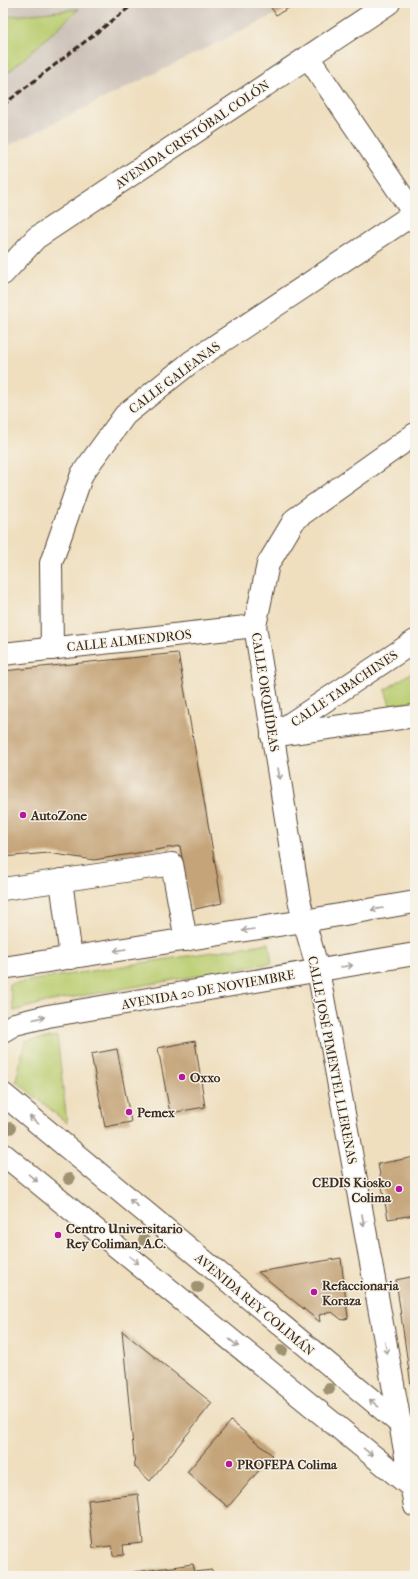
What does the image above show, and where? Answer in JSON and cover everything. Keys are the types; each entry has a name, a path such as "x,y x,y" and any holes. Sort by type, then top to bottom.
{"street":[{"name":"AVENIDA CRISTÓBAL COLÓN","path":"3,274 36,238 389,3"},
{"path":"308,57 415,214"},
{"name":"CALLE GALEANAS","path":"52,649 50,563 82,474 125,415 191,362 415,214"},
{"name":"CALLE ORQUÍDEAS","path":"304,921 272,736 255,626 268,564 295,519 415,434"},
{"name":"CALLE ALMENDROS","path":"3,654 255,626"},
{"name":"CALLE TABACHINES","path":"272,736 415,641"},
{"path":"272,736 415,716"},
{"path":"3,889 172,864 186,940"},
{"path":"61,880 71,958"},
{"path":"3,968 186,940 415,902"},
{"name":"CALLE JOSÉ PIMENTEL LLERENAS","path":"304,921 318,970 408,1430 414,1495"},
{"name":"AVENIDA 20 DE NOVIEMBRE","path":"3,1030 15,1024 48,1016 415,954"},
{"name":"AVENIDA REY COLIMÁN","path":"3,1094 408,1430"},
{"path":"3,1154 414,1495"}],"shaded area":[{"path":"3,3 298,3 3,148"}],"green space":[{"path":"79,9 3,77 3,17"},
{"path":"415,670 415,702 390,705 385,690"},
{"path":"269,943 272,963 46,1002 14,1011 9,984"},
{"path":"57,1036 67,1123 16,1081 25,1041"}],"building":[{"path":"268,3 298,3 276,15"},
{"path":"178,653 222,903 191,910 180,846 94,860 48,853 3,857 3,671"},
{"name":"Oxxo","path":"195,1041 205,1107 170,1113 158,1048"},
{"path":"117,1049 131,1122 105,1127 91,1054"},
{"name":"CEDIS Kiosko Colima","path":"415,1157 415,1215 388,1219 378,1164"},
{"name":"Refaccionaria Koraza","path":"341,1258 348,1318 342,1320 332,1312 319,1315 320,1322 258,1272"},
{"path":"415,1276 415,1385 411,1386 396,1280"},
{"path":"122,1331 212,1403 150,1481 135,1467"},
{"name":"PROFEPA Colima","path":"231,1421 272,1455 228,1507 187,1472"},
{"path":"138,1494 143,1543 123,1545 124,1555 113,1556 112,1546 93,1548 88,1500"},
{"path":"193,1564 195,1572 212,1570 213,1576 129,1576 129,1573"}],"railway":[{"path":"3,105 135,3"}],"place":[{"name":"AutoZone","path":"23,815"},
{"name":"Oxxo","path":"182,1077"},
{"name":"Pemex","path":"129,1112"},
{"name":"CEDIS Kiosko Colima","path":"399,1189"},
{"name":"Centro Universitario Rey Coliman, A.C.","path":"58,1235"},
{"name":"Refaccionaria Koraza","path":"314,1292"},
{"name":"PROFEPA Colima","path":"229,1464"}]}
